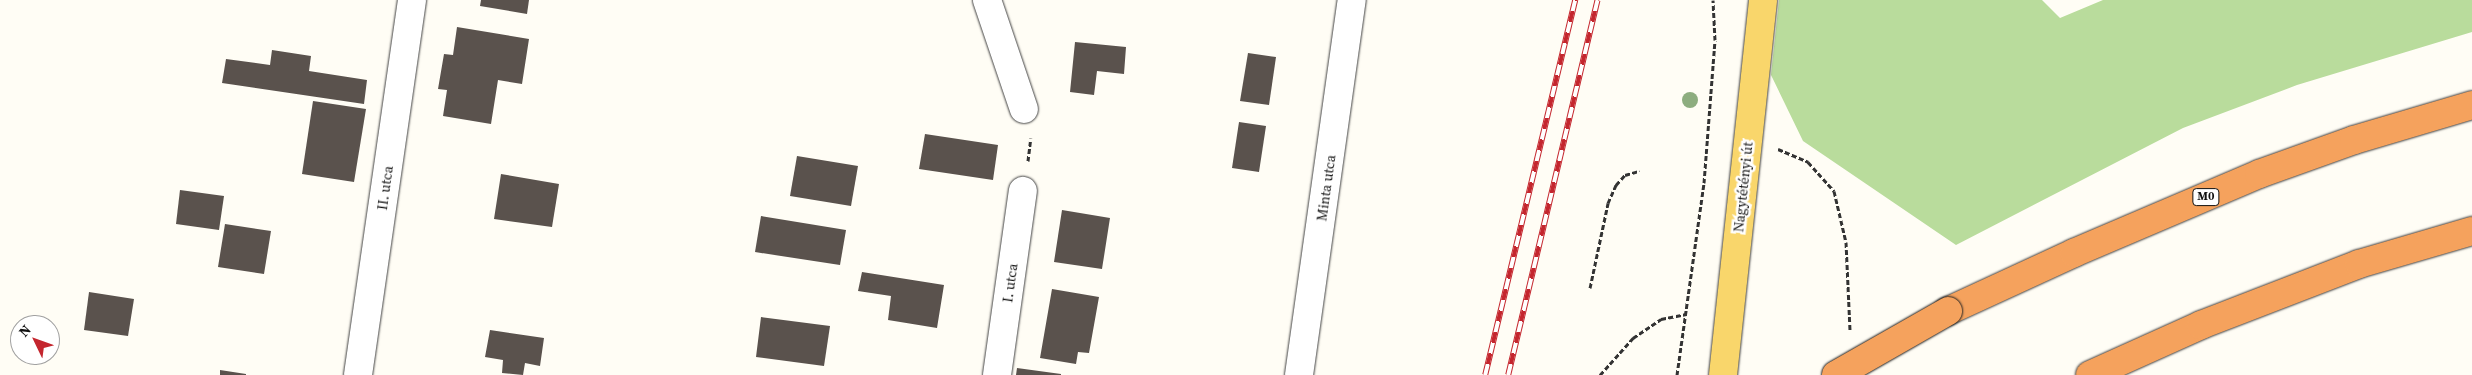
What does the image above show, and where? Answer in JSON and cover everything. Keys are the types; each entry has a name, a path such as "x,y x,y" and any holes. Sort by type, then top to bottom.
{"highway":[{"name":"M0","path":"1836,375 1948,311 2074,253 2259,174 2354,140 2472,105"},
{"path":"2090,375 2201,325 2359,264 2472,231"}],"main road":[{"name":"Nagytétényi út","path":"1723,375 1763,0"}],"street":[{"name":"II. utca","path":"358,375 412,0"},
{"path":"987,0 1024,109"},
{"name":"Minta utca","path":"1299,375 1352,0"},
{"name":"I. utca","path":"997,375 1023,192"}],"path":[{"path":"1677,375 1687,314 1707,145 1715,40 1713,0"},
{"path":"1023,192 1032,137 1024,109"},
{"path":"1747,148 1783,149 1808,162 1834,191 1846,242 1850,337"},
{"path":"1590,288 1608,203 1616,185 1625,175 1639,171"},
{"path":"1600,375 1633,338 1661,319 1687,314"}],"green space":[{"path":"1779,0 2042,0 2060,18 2103,0 2472,0 2472,32 2297,85 2183,128 1956,245 1803,141 1771,75"}],"building":[{"path":"481,0 529,0 527,14 480,6"},
{"path":"457,27 529,39 522,84 498,80 491,124 443,116 447,90 438,89 444,54 453,55"},
{"path":"1075,42 1126,47 1124,74 1097,71 1094,95 1070,92"},
{"path":"272,50 311,56 309,71 367,80 364,104 222,83 226,59 270,65"},
{"path":"1248,53 1276,57 1269,105 1240,101"},
{"path":"313,101 366,109 354,182 302,174"},
{"path":"1239,122 1266,126 1259,172 1232,168"},
{"path":"925,134 998,145 993,180 919,169"},
{"path":"797,156 858,166 851,206 790,196"},
{"path":"501,174 559,184 552,227 494,219"},
{"path":"180,190 224,196 219,230 176,224"},
{"path":"1062,210 1110,218 1102,269 1054,262"},
{"path":"761,216 846,230 840,265 755,252"},
{"path":"225,224 271,231 264,274 218,267"},
{"path":"862,272 944,285 937,328 888,320 891,296 858,291"},
{"path":"1052,289 1099,297 1089,353 1078,352 1076,364 1040,358"},
{"path":"89,292 134,299 128,336 84,330"},
{"path":"761,317 830,326 824,366 756,357"},
{"path":"490,330 544,338 540,366 525,363 523,375 502,373 503,360 485,357"},
{"path":"1017,368 1061,374 1061,375 1016,375"},
{"path":"220,370 246,374 246,375 220,375"}],"railway":[{"path":"1485,375 1575,0"},
{"path":"1508,375 1597,0"}]}
